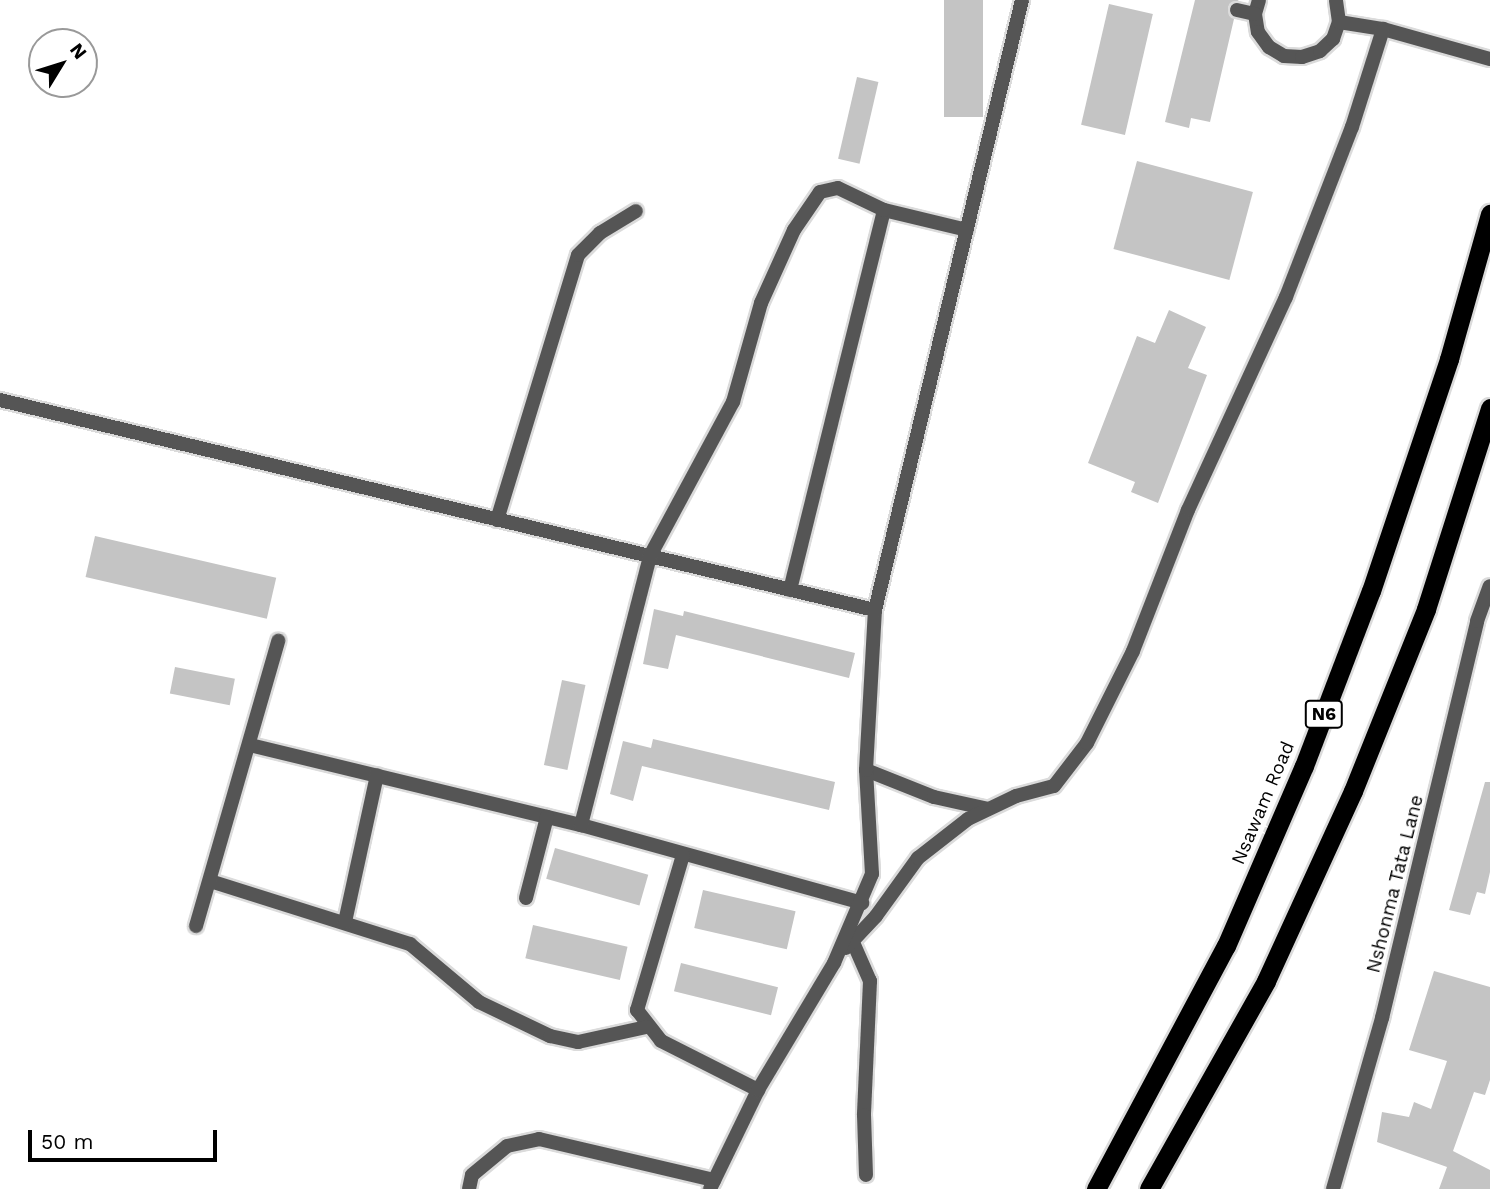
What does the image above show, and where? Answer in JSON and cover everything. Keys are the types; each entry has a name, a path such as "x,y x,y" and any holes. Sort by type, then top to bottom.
{"highway":[{"name":"Nsawam Road","path":"1096,1189 1226,946 1304,766 1371,591 1448,359 1490,214"},
{"path":"1149,1189 1266,981 1353,791 1426,609 1490,408"}],"street":[{"path":"469,1189 472,1175 507,1146 539,1139 712,1184 758,1090 834,963 862,903 872,874 874,841 866,770 875,610 1022,0"},
{"path":"1237,10 1257,7 1258,32 1269,47 1284,56 1302,58 1320,51 1333,39 1339,22 1336,0"},
{"path":"1339,22 1383,29 1490,59"},
{"path":"834,963 876,916 918,858 988,809 1054,786 1087,743 1133,651 1188,510 1286,297 1352,127 1383,29"},
{"path":"581,825 650,556 733,402 761,303 807,205 820,192 838,188 884,210 967,230"},
{"path":"790,590 884,210"},
{"path":"497,520 578,255 600,233 636,211"},
{"path":"0,401 875,610"},
{"name":"Nshonma Tata Lane","path":"1333,1189 1382,1018 1478,621 1490,586"},
{"path":"196,926 278,640"},
{"path":"250,745 581,825 862,903"},
{"path":"866,770 934,797 988,809"},
{"path":"345,922 377,775"},
{"path":"526,898 547,817"},
{"path":"683,855 637,1010 646,1027 661,1041 758,1090"},
{"path":"210,881 410,944 479,1002 550,1036 578,1042 646,1027"},
{"path":"852,940 870,981 864,1115 866,1175"}],"building":[{"path":"944,0 983,0 983,117 944,117"},
{"path":"1195,0 1239,0 1228,7 1234,19 1210,122 1191,118 1189,128 1165,122"},
{"path":"1109,4 1153,14 1125,135 1081,125"},
{"path":"857,77 878,82 860,164 838,159"},
{"path":"1137,161 1253,192 1229,280 1113,249"},
{"path":"1169,310 1206,327 1188,368 1207,375 1158,503 1131,492 1135,482 1088,463 1137,336 1155,343"},
{"path":"95,536 276,578 267,619 86,577"},
{"path":"654,609 683,616 684,611 855,653 849,678 676,635 668,669 643,664"},
{"path":"175,667 235,679 230,705 170,694"},
{"path":"562,680 585,685 567,770 544,765"},
{"path":"653,739 835,782 829,810 642,766 633,801 610,794 623,741 651,748"},
{"path":"1485,782 1490,782 1490,872 1485,894 1477,892 1470,915 1449,910"},
{"path":"555,848 648,875 639,905 546,879"},
{"path":"703,890 796,911 787,949 694,928"},
{"path":"533,925 628,947 620,980 525,958"},
{"path":"681,963 778,987 771,1015 674,991"},
{"path":"1434,971 1490,987 1490,1080 1485,1095 1474,1092 1453,1151 1490,1170 1490,1189 1439,1189 1447,1167 1377,1142 1382,1112 1409,1117 1414,1102 1431,1109 1447,1061 1409,1050"}]}
